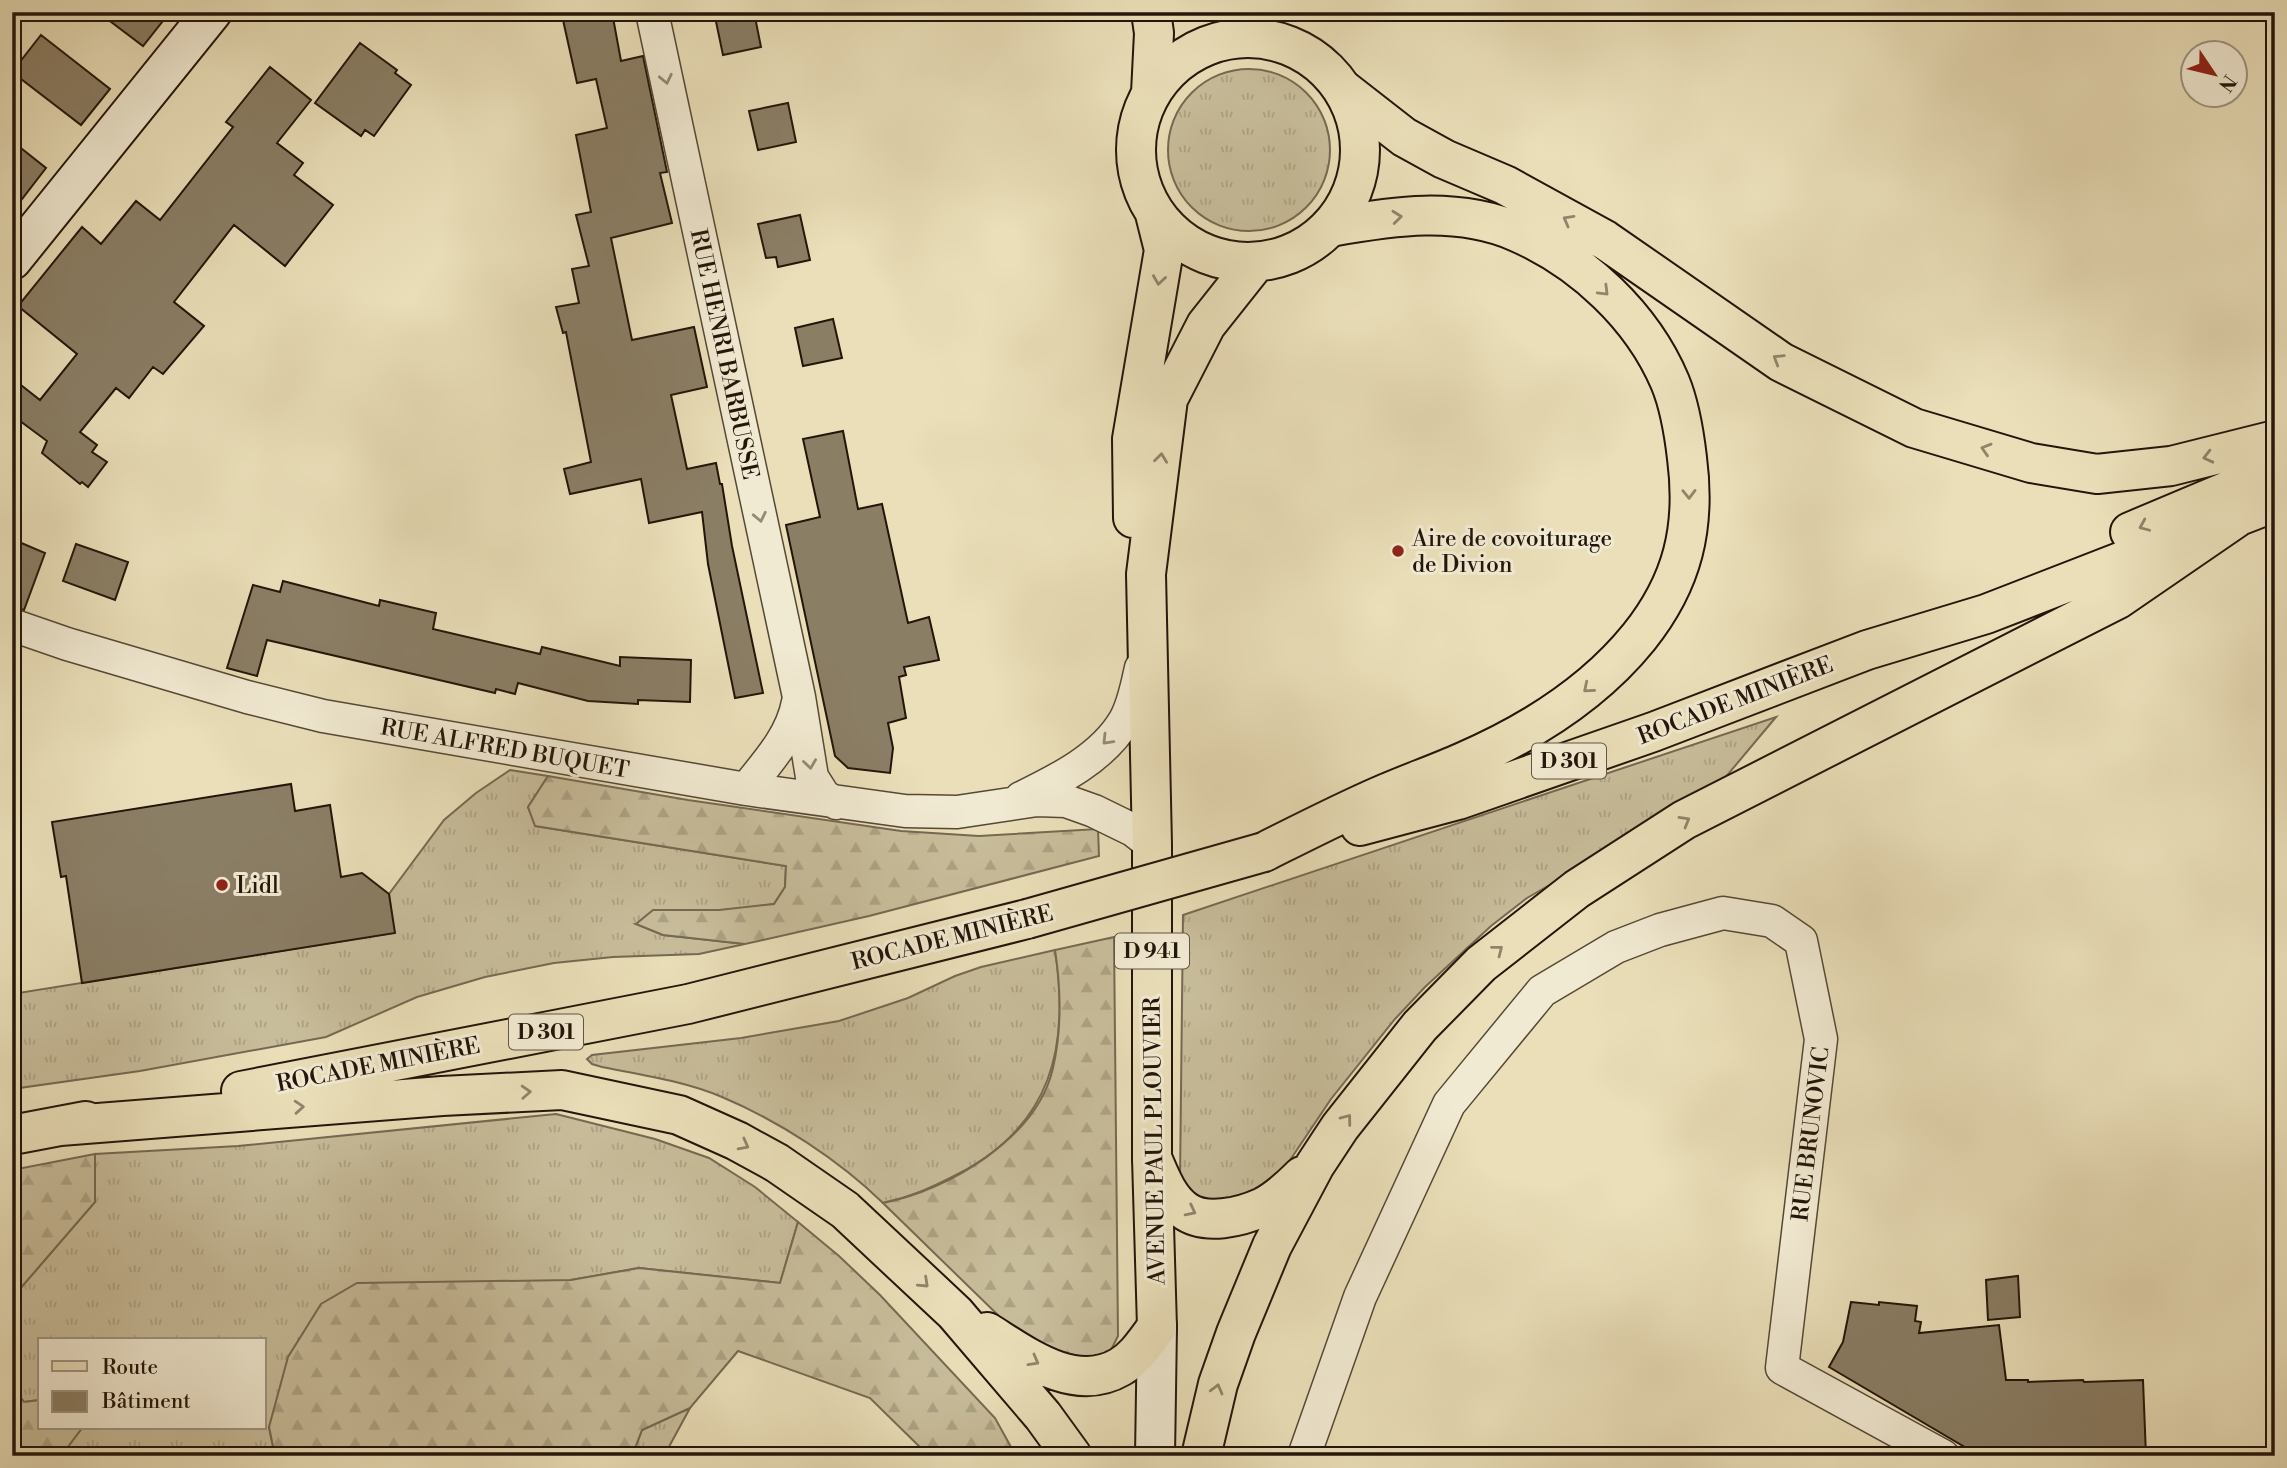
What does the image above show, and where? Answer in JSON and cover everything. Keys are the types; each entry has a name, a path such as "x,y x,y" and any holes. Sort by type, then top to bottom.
{"main road":[{"path":"12,260 212,12"},
{"path":"1151,12 1154,33 1151,93 1139,123 1136,154 1141,185 1155,214 1182,241 1217,258 1256,262 1283,257 1309,245 1330,227 1347,203 1357,176 1359,157 1356,119 1345,92"},
{"path":"1151,93 1176,64 1239,25 1304,52 1327,70 1345,92 1404,137 1444,159 1505,185 1605,240 1782,362 1914,428 2031,463 2097,474 2171,466 2275,440"},
{"name":"AVENUE PAUL PLOUVIER","path":"1146,574 1133,522 1132,439 1164,250 1155,214"},
{"path":"1264,852 1380,796 1464,761 1517,735 1569,704 1617,663 1642,634 1675,578 1690,526 1689,475 1683,424 1670,383 1635,323 1591,278 1563,257 1517,232 1476,219 1426,214 1330,227"},
{"name":"AVENUE PAUL PLOUVIER","path":"1155,1456 1157,1327 1146,574 1168,399 1206,325 1256,262"},
{"name":"ROCADE MINIÈRE","path":"1867,650 1972,597 2275,471"},
{"name":"ROCADE MINIÈRE","path":"12,1135 688,1004 1027,919 1458,800 1653,732 1867,650 1986,614 2275,502"},
{"path":"1201,1456 1218,1384 1236,1334 1272,1246 1315,1165 1340,1127 1420,1026 1481,964 1577,889 1684,820 2118,599 2236,518"},
{"path":"60,1126 442,1096 562,1090 678,1115 737,1140 777,1163 845,1210 955,1313 1043,1416 1072,1456"},
{"path":"1153,1158 1167,1190 1184,1210 1206,1219 1232,1217 1265,1206 1315,1165"},
{"path":"955,1313 1041,1366 1067,1374 1095,1376 1120,1367 1138,1351 1157,1327"}],"street":[{"name":"RUE HENRI BARBUSSE","path":"652,12 799,697 812,777 817,789 836,803"},
{"name":"RUE ALFRED BUQUET","path":"12,625 234,693 323,716 746,789 905,811 957,812 1037,800 1066,801 1133,830 1152,845"},
{"name":"RUE ALFRED BUQUET","path":"1008,805 1062,778 1107,742 1125,721 1136,693 1147,632"},
{"name":"RUE HENRI BARBUSSE","path":"746,789 789,730 799,697"},
{"name":"RUE BRUNOVIC","path":"1304,1456 1360,1297 1449,1104 1542,991 1616,947 1660,930 1723,913 1772,922 1801,942 1821,1039 1782,1368 1943,1456"}],"green space":[{"path":"1249,69 1280,75 1306,93 1324,119 1330,150 1324,181 1306,207 1280,225 1249,231 1218,225 1192,207 1174,181 1168,150 1174,119 1192,93 1218,75"},
{"path":"1776,717 1714,791 1527,898 1491,926 1425,987 1395,1019 1331,1099 1278,1178 1239,1202 1199,1199 1180,1179 1183,915"},
{"path":"510,770 548,776 528,807 536,826 786,866 785,887 774,904 636,924 663,935 745,944 699,954 613,957 554,963 485,977 417,997 326,1037 140,1071 12,1089 12,994 394,933 389,894 444,820 476,793"},
{"path":"548,776 688,800 901,831 979,836 1098,829 1099,856 869,916 745,944 663,935 636,924 653,910 719,910 774,904 785,887 786,866 535,826 528,807"},
{"path":"1114,937 1118,1336 1111,1350 1098,1358 1056,1356 1003,1320 883,1203 909,1196 962,1173 1010,1138 1029,1117 1044,1093 1056,1053 1060,1009 1055,950"},
{"path":"1055,950 1059,985 1056,1051 1047,1080 1034,1107 1015,1132 990,1154 931,1187 883,1203 828,1157 743,1107 693,1087 602,1067 587,1059 592,1055 741,1038 839,1021 908,998 981,967"},
{"path":"556,1114 655,1139 709,1158 755,1187 798,1222 780,1283 639,1268 571,1280 269,1427 275,1456 61,1456 80,1430 266,1430 266,1338 38,1338 38,1400 24,1402 12,1386 12,1298 95,1202 95,1154 238,1146"},
{"path":"95,1154 95,1202 12,1298 12,1170"},
{"path":"798,1222 880,1295 995,1418 1016,1456 929,1456 870,1398 738,1351 690,1408 642,1430 632,1456 275,1456 269,1427 288,1357 321,1304 357,1283 571,1280 639,1268 780,1283"},
{"path":"12,1386 24,1402 38,1400 38,1430 80,1430 61,1456 12,1456"},
{"path":"690,1408 664,1456 632,1456 642,1430"}],"building":[{"path":"98,12 170,12 143,46"},
{"path":"566,12 612,12 621,61 643,56 667,172 660,173 672,223 611,238 632,340 694,327 707,387 671,395 687,469 716,463 763,693 735,698 708,564 702,512 649,523 641,479 570,494 564,469 591,462 566,332 563,333 556,307 579,303 572,269 589,266 576,215 591,212 576,135 607,128 596,79 577,83 563,20 567,19"},
{"path":"714,12 754,12 761,47 723,55"},
{"path":"41,35 110,89 81,125 12,72"},
{"path":"360,43 397,70 395,73 411,85 374,136 365,130 361,136 315,103"},
{"path":"270,67 311,100 277,143 303,163 294,175 333,205 285,266 234,225 174,302 204,326 163,374 153,367 129,398 116,388 80,432 97,445 92,452 107,462 88,487 82,482 80,484 42,453 47,441 12,415 12,378 40,400 77,354 18,306 82,227 101,244 136,201 160,220 233,127 226,122"},
{"path":"788,103 796,142 758,150 749,111"},
{"path":"12,141 46,168 12,212"},
{"path":"800,215 810,260 778,267 776,257 766,258 758,224"},
{"path":"833,319 842,358 803,366 795,328"},
{"path":"843,431 858,509 882,504 908,623 929,617 939,660 904,667 906,675 899,677 906,718 888,723 893,748 890,773 848,768 835,756 786,525 820,517 803,439"},
{"path":"12,539 45,553 24,610 12,607"},
{"path":"76,544 128,562 115,600 63,581"},
{"path":"283,581 379,606 380,600 436,613 433,629 540,654 542,647 620,666 620,657 691,660 690,702 638,700 638,704 588,701 518,683 515,694 496,689 495,693 267,640 257,676 227,668 253,585 280,592"},
{"name":"Lidl","path":"291,784 295,811 330,805 341,877 362,873 389,894 395,933 82,983 66,876 61,877 52,822"},
{"path":"2018,1276 2020,1317 1988,1320 1986,1280"},
{"path":"1851,1302 1917,1306 1915,1321 1921,1322 1919,1333 1999,1325 2006,1380 2143,1380 2146,1456 1980,1456 1829,1367 1843,1342"}],"place":[{"name":"Aire de covoiturage de Divion","path":"1398,551"},
{"name":"Lidl","path":"222,885"}]}
